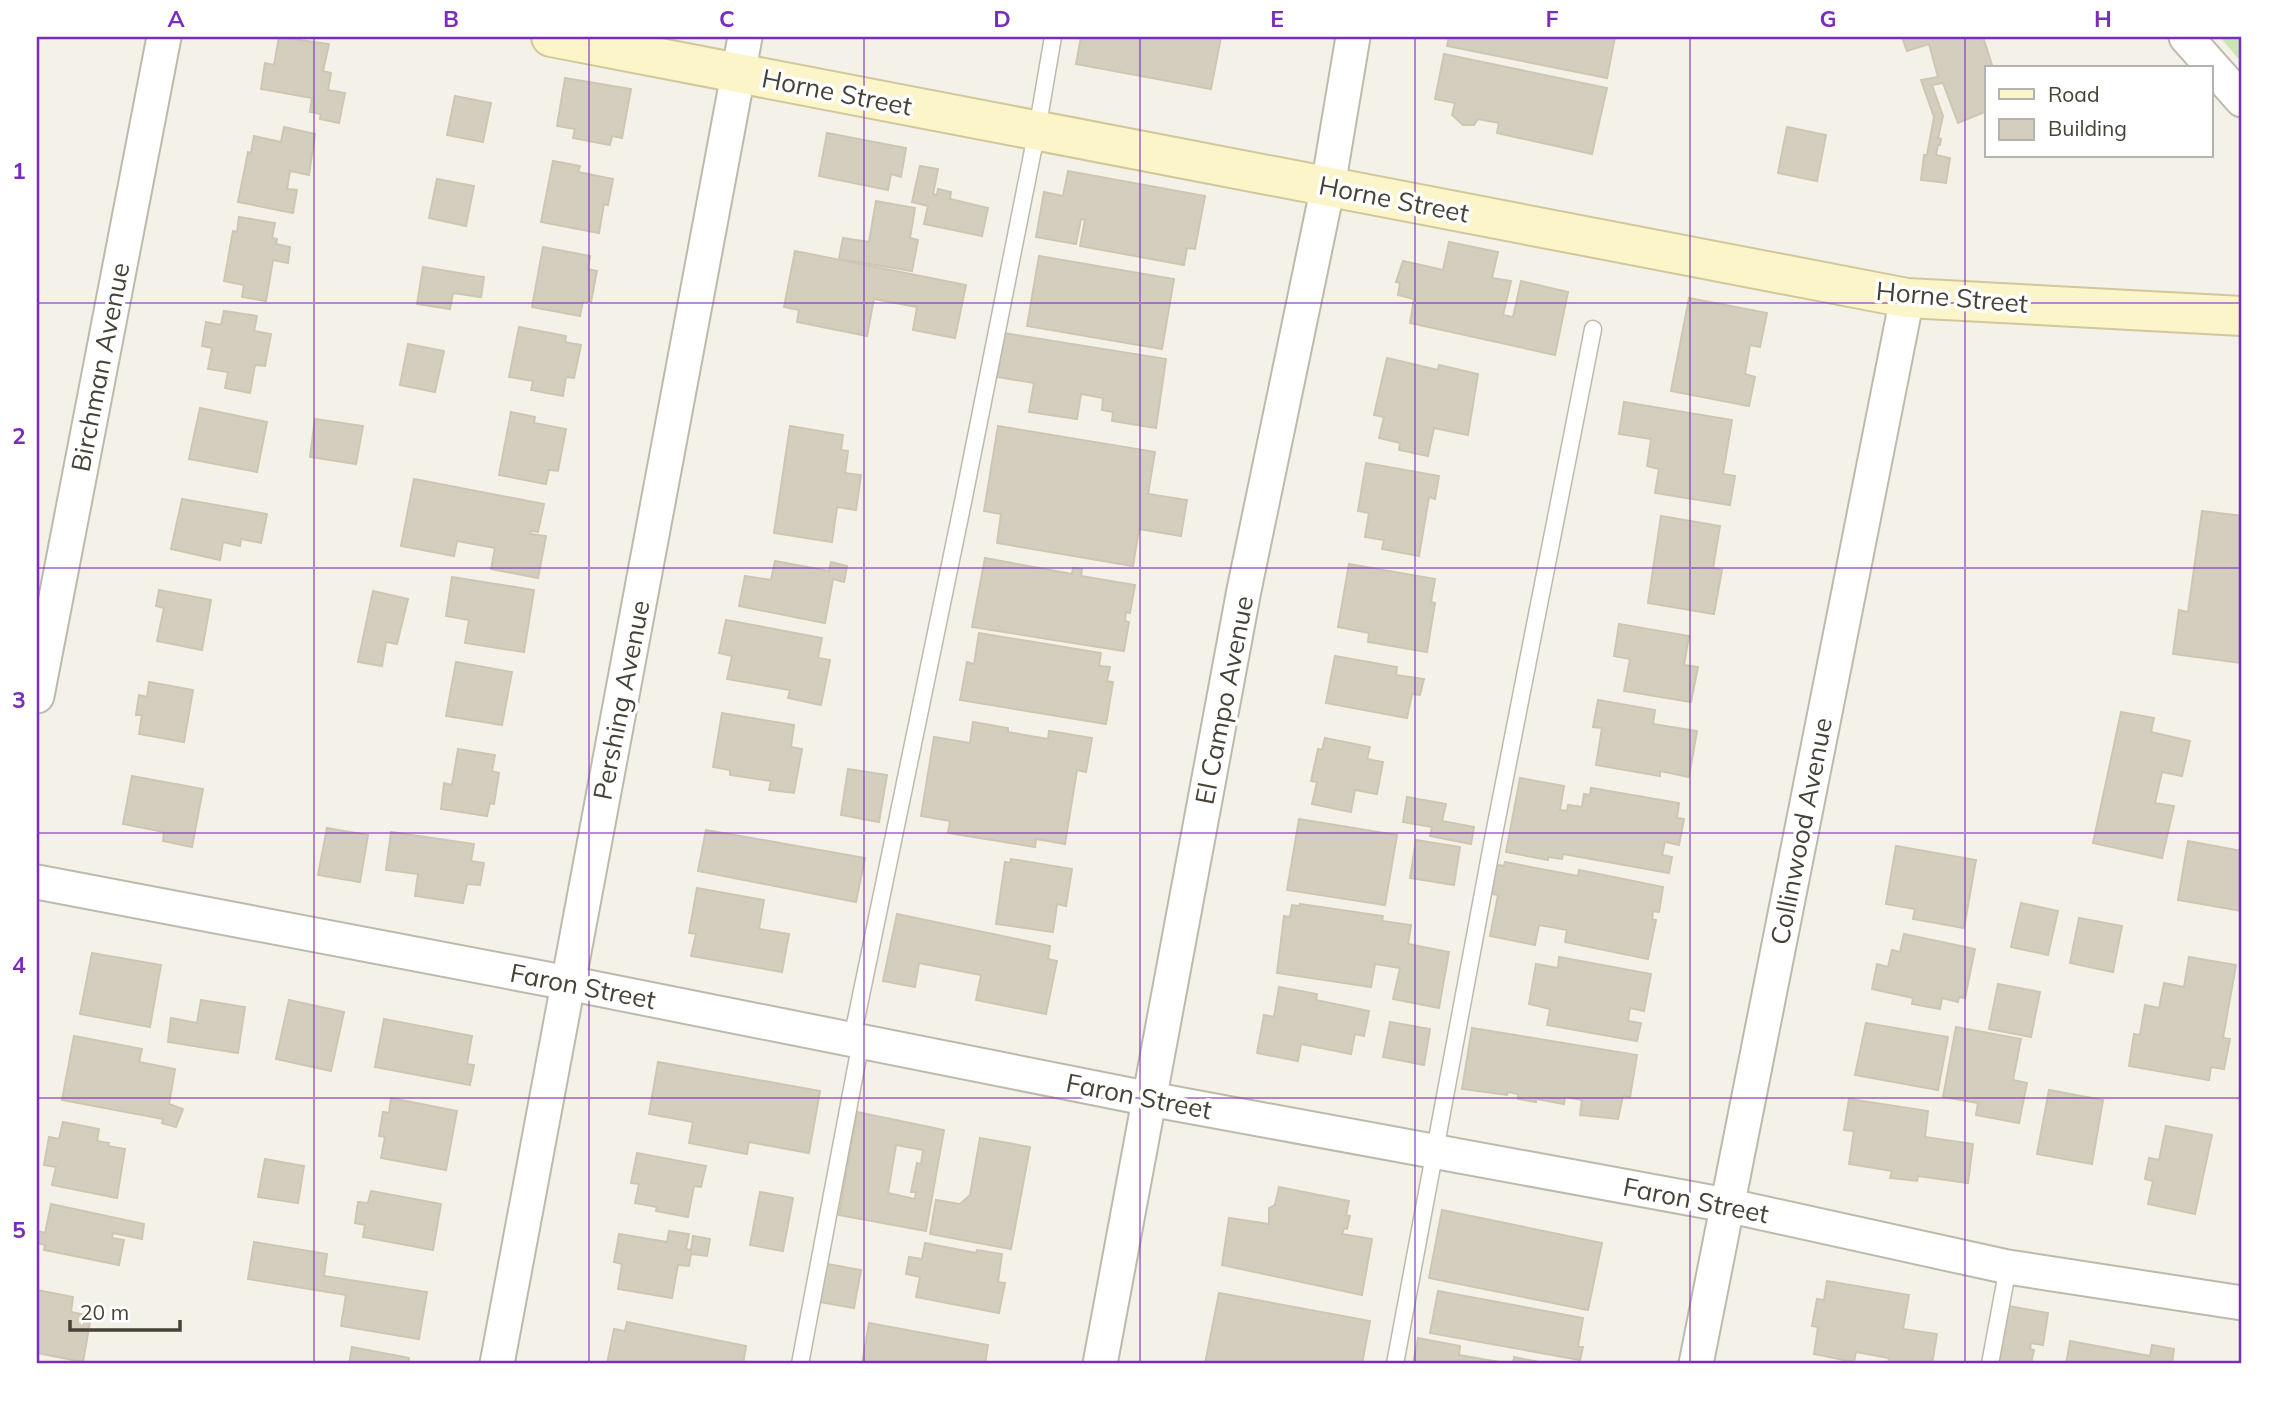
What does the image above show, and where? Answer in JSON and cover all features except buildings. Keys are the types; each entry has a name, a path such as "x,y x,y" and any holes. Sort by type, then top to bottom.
{"street":[{"name":"Birchman Avenue","path":"37,696 164,37"},
{"name":"Horne Street","path":"551,37 741,55 1037,130 1908,298 2242,316"},
{"name":"El Campo Avenue","path":"1100,1364 1244,590 1328,186 1353,37"},
{"path":"2186,37 2212,66"},
{"name":"Pershing Avenue","path":"498,1364 741,55"},
{"path":"2212,66 2242,100"},
{"path":"2196,313 2242,295"},
{"name":"Collinwood Avenue","path":"1696,1364 1908,298"},
{"name":"Faron Street","path":"37,882 1150,1098 1726,1205 2008,1267 2242,1303"}],"lane":[{"path":"800,1364 857,1040 1037,130 1053,37"},
{"path":"1395,1364 1494,834 1593,329"},
{"path":"1990,1364 2008,1267"}],"green space":[{"path":"2220,37 2242,37 2242,63"}]}
